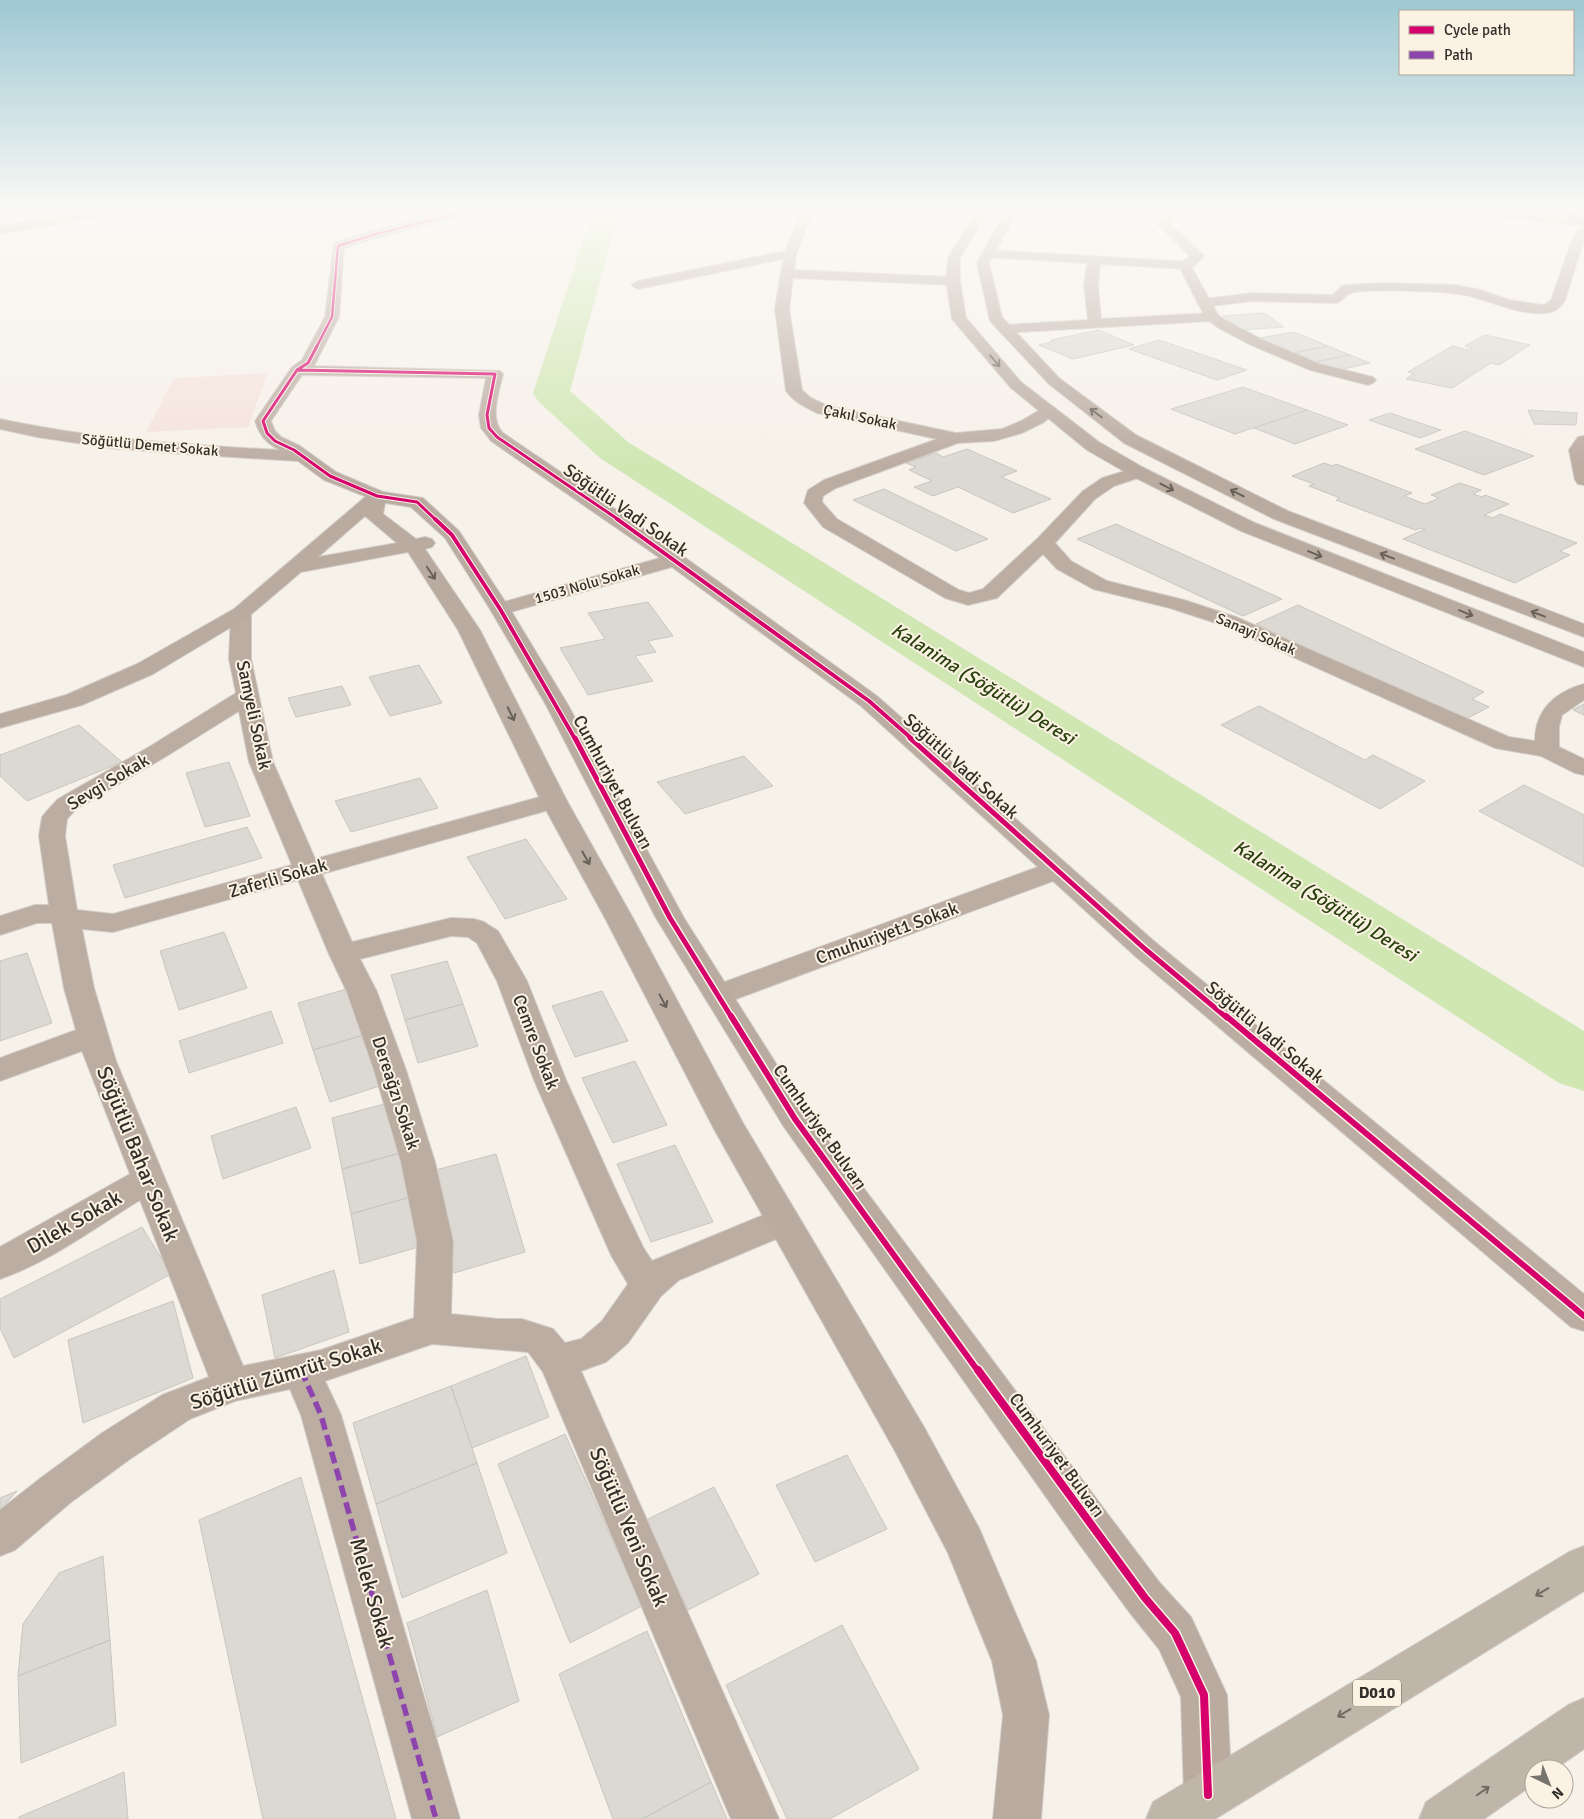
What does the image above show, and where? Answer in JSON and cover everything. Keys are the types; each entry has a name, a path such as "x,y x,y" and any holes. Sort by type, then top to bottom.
{"highway":[{"name":"D010","path":"1170,1819 1584,1567"},
{"path":"1443,1819 1584,1721"}],"street":[{"path":"334,296 332,317 308,363 297,370 263,421 267,433 275,441 302,456 330,476 377,496"},
{"name":"Çakıl Sokak","path":"783,296 782,309 794,391 805,401 823,410 956,438 976,438 1010,432 1033,423 1049,411"},
{"path":"955,296 959,320 1016,385 1093,446 1138,472 1248,527 1584,660"},
{"path":"990,296 995,318 1054,381 1130,439 1281,515 1584,631"},
{"path":"1092,296 1095,324"},
{"path":"1200,296 1212,317 1256,342 1315,367 1368,380"},
{"path":"1204,303 1252,297 1336,299 1339,296"},
{"path":"1483,296 1507,304 1546,309 1555,305 1559,296"},
{"path":"1005,329 1212,317"},
{"name":"Söğütlü Vadi Sokak","path":"297,370 495,374 487,415 489,428 497,437 674,560 869,700 1145,949 1584,1316"},
{"name":"Söğütlü Demet Sokak","path":"0,424 90,441 161,448 302,456"},
{"path":"956,438 830,484 814,494 813,504 830,523 952,594 968,599 990,594 1044,543 1090,495 1108,482 1138,472"},
{"path":"1584,441 1577,450 1584,480"},
{"path":"377,496 374,516 414,547 469,630 554,801 623,925 730,1129 910,1440 964,1542 1014,1661 1026,1715 1017,1819"},
{"path":"0,721 74,700 136,672 241,613 292,567 377,496"},
{"name":"Cumhuriyet Bulvarı","path":"377,496 417,502 452,535 500,609 557,705 670,918 795,1119 1095,1531 1145,1598 1175,1633 1204,1695 1208,1796"},
{"path":"292,567 414,547 452,535"},
{"name":"Sanayi Sokak","path":"1044,543 1064,565 1100,585 1177,604 1229,621 1503,743 1547,750 1584,768"},
{"name":"1503 Nolu Sokak","path":"500,609 674,560"},
{"name":"Samyeli Sokak","path":"241,613 240,659 261,762 308,870"},
{"path":"1547,750 1547,727 1550,714 1563,703 1584,692"},
{"name":"Sevgi Sokak","path":"65,916 60,896 52,836 55,817 67,804 157,752 248,694"},
{"name":"Zaferli Sokak","path":"0,926 35,914 58,914 84,921 113,923 554,801"},
{"name":"Dereağzı Sokak","path":"308,870 343,954 362,992 384,1052 418,1162 435,1241 435,1288 432,1328"},
{"name":"Cmuhuriyet1 Sokak","path":"718,995 1056,870"},
{"name":"Söğütlü Bahar Sokak","path":"65,916 78,988 101,1060 232,1385"},
{"name":"Cemre Sokak","path":"343,954 451,927 474,928 488,937 512,981 550,1080 628,1255 648,1285"},
{"path":"0,1070 93,1035"},
{"name":"Dilek Sokak","path":"0,1264 44,1241 148,1179"},
{"path":"558,1362 593,1351 615,1332 648,1285 666,1270 783,1221"},
{"name":"Söğütlü Yeni Sokak","path":"432,1328 540,1340 558,1362 755,1819"},
{"name":"Söğütlü Zümrüt Sokak","path":"0,1536 56,1490 116,1446 176,1407 232,1385 321,1366 432,1328"},
{"name":"Melek Sokak","path":"301,1370 321,1415 436,1819"}],"shaded area":[{"path":"268,373 248,427 146,432 174,378"}],"building":[{"path":"1264,313 1284,327 1242,330 1223,316"},
{"path":"1099,330 1134,345 1073,359 1039,345 1054,341 1051,340"},
{"path":"1294,332 1328,346 1294,353 1260,338"},
{"path":"1485,335 1530,345 1499,365 1491,363 1452,388 1406,379 1414,374 1408,372 1452,346 1469,350 1472,348 1465,346"},
{"path":"1159,340 1247,370 1217,380 1129,349"},
{"path":"1328,346 1350,355 1315,362 1294,353"},
{"path":"1350,355 1370,363 1335,371 1315,362"},
{"path":"1243,387 1307,410 1235,434 1171,409"},
{"path":"1307,410 1348,425 1295,444 1254,428"},
{"path":"1528,410 1577,413 1576,425 1534,424"},
{"path":"1390,413 1441,430 1420,438 1369,420"},
{"path":"1465,431 1534,456 1484,475 1415,449"},
{"path":"967,449 1017,471 1001,477 1051,499 1013,513 958,487 933,496 914,487 932,481 909,470 916,467 906,463 936,453 943,457"},
{"path":"1324,463 1333,466 1336,464 1412,493 1404,496 1425,504 1439,498 1431,495 1460,483 1481,490 1473,494 1482,497 1485,495 1509,504 1484,515 1493,518 1500,514 1577,543 1560,551 1570,555 1515,583 1403,539 1425,529 1415,530 1336,500 1340,498 1309,486 1314,484 1292,476"},
{"path":"884,489 988,539 956,551 853,500"},
{"path":"1116,524 1282,599 1243,616 1077,539"},
{"path":"648,602 673,636 648,641 656,652 635,656 653,681 588,695 560,648 605,639 588,613"},
{"path":"1298,605 1484,692 1472,699 1489,707 1460,722 1256,624"},
{"path":"419,665 442,703 390,716 369,677"},
{"path":"342,686 351,705 296,717 288,698"},
{"path":"1584,704 1584,715 1573,710"},
{"path":"1259,706 1365,760 1373,755 1425,781 1380,809 1221,725"},
{"path":"79,725 122,762 27,801 0,776 0,755"},
{"path":"744,756 773,786 685,814 657,782"},
{"path":"229,762 250,816 205,827 186,773"},
{"path":"420,778 438,808 351,832 335,801"},
{"path":"1524,785 1584,815 1584,867 1479,811"},
{"path":"247,827 262,858 125,898 113,865"},
{"path":"526,839 567,899 505,919 467,857"},
{"path":"224,932 247,988 179,1010 160,951"},
{"path":"27,953 52,1023 0,1041 0,961"},
{"path":"447,961 463,1004 405,1020 391,975"},
{"path":"350,988 367,1034 313,1050 298,1003"},
{"path":"602,991 628,1041 575,1057 552,1006"},
{"path":"463,1004 478,1046 418,1063 405,1020"},
{"path":"271,1011 283,1043 189,1073 179,1041"},
{"path":"367,1034 386,1084 330,1102 313,1050"},
{"path":"635,1061 667,1125 613,1143 582,1078"},
{"path":"388,1103 400,1153 342,1169 332,1118"},
{"path":"296,1107 311,1148 223,1179 211,1136"},
{"path":"675,1145 713,1222 651,1242 617,1164"},
{"path":"400,1153 410,1197 351,1214 342,1169"},
{"path":"496,1154 525,1252 454,1273 428,1172"},
{"path":"410,1197 422,1246 360,1264 351,1214"},
{"path":"142,1227 171,1274 14,1358 0,1328 0,1299"},
{"path":"334,1270 349,1332 275,1358 262,1295"},
{"path":"173,1301 193,1378 83,1423 68,1340"},
{"path":"526,1356 549,1417 472,1448 451,1386"},
{"path":"451,1386 477,1463 376,1504 353,1423"},
{"path":"565,1434 642,1606 570,1643 498,1464"},
{"path":"847,1455 887,1529 815,1562 776,1485"},
{"path":"477,1463 507,1553 402,1598 376,1504"},
{"path":"301,1477 396,1819 263,1819 199,1520"},
{"path":"714,1487 759,1574 688,1610 646,1520"},
{"path":"17,1491 0,1510 0,1498"},
{"path":"103,1556 110,1640 18,1676 23,1624 59,1573"},
{"path":"487,1590 519,1701 437,1737 407,1623"},
{"path":"842,1625 919,1769 830,1819 787,1819 726,1685"},
{"path":"647,1631 711,1782 642,1819 613,1819 559,1674"},
{"path":"110,1640 116,1725 21,1763 18,1676"},
{"path":"124,1772 128,1819 19,1819 19,1817"},
{"path":"711,1782 727,1819 642,1819"}],"waterway":[{"name":"Kalanima (Söğütlü) Deresi","path":"580,296 551,393 614,450 1584,1065"}],"marked path":[{"path":"301,1370 321,1415 436,1819"}],"cycle path":[{"path":"334,296 332,317 308,363 297,370 263,421 267,433 275,441 294,450 330,476 377,496 417,502 452,535 500,609 557,705 670,918 795,1119 1095,1531 1145,1598 1175,1633 1204,1695 1208,1795"},
{"path":"297,370 495,374 487,415 489,428 497,437 648,540 869,701 1145,949 1584,1316"}]}
